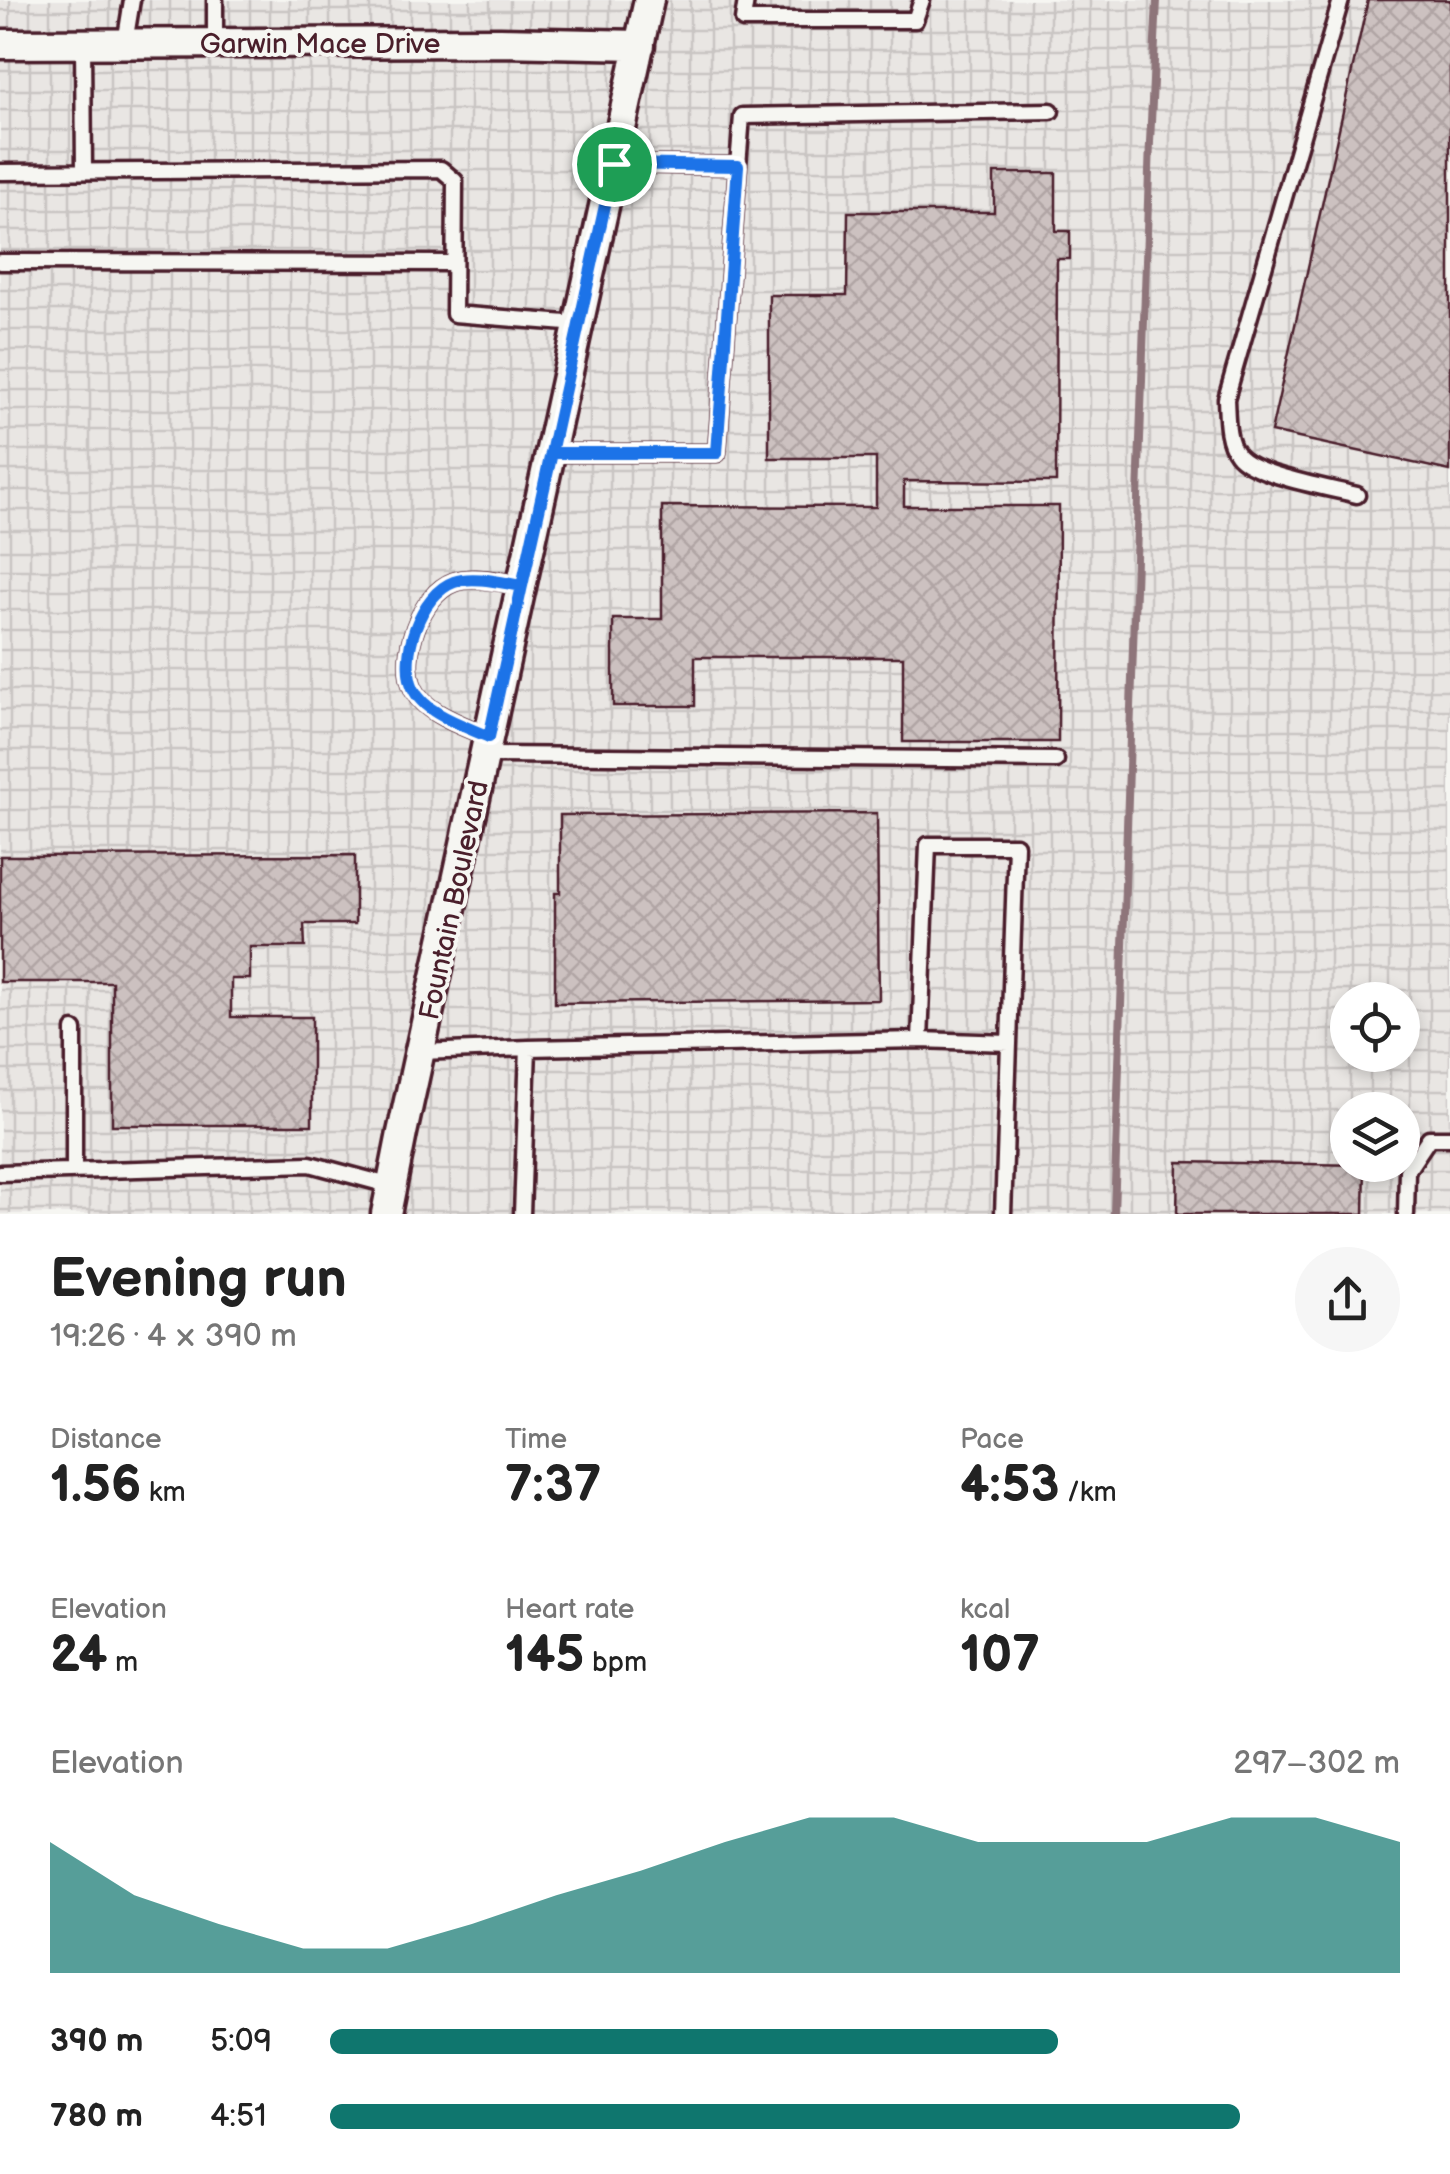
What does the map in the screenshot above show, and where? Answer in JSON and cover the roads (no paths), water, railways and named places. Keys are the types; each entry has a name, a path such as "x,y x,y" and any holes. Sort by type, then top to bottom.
{"street":[{"name":"Fountain Boulevard","path":"389,1200 649,0"},
{"name":"Garwin Mace Drive","path":"0,44 640,44"}],"lane":[{"path":"125,43 132,0"},
{"path":"215,43 216,0"},
{"path":"746,0 743,20 915,20 922,0"},
{"path":"1341,0 1226,399 1227,424 1235,453 1252,468 1357,495"},
{"path":"83,44 84,171"},
{"path":"552,453 717,453 742,116 1052,111"},
{"path":"614,164 738,166"},
{"path":"0,172 442,169 454,181 454,314 580,324"},
{"path":"0,262 454,263"},
{"path":"522,586 487,580 454,581 434,595 417,621 407,663 413,690 436,714 487,746 1056,760"},
{"path":"920,1040 928,845 1016,845 1003,1214"},
{"path":"74,1030 74,1171"},
{"path":"420,1052 920,1040 1009,1044"},
{"path":"522,1214 528,1048"},
{"path":"1406,1214 1407,1171 1429,1138 1450,1138"},
{"path":"0,1173 310,1164 389,1200"}],"waterway":[{"path":"1114,1214 1157,0"}]}
